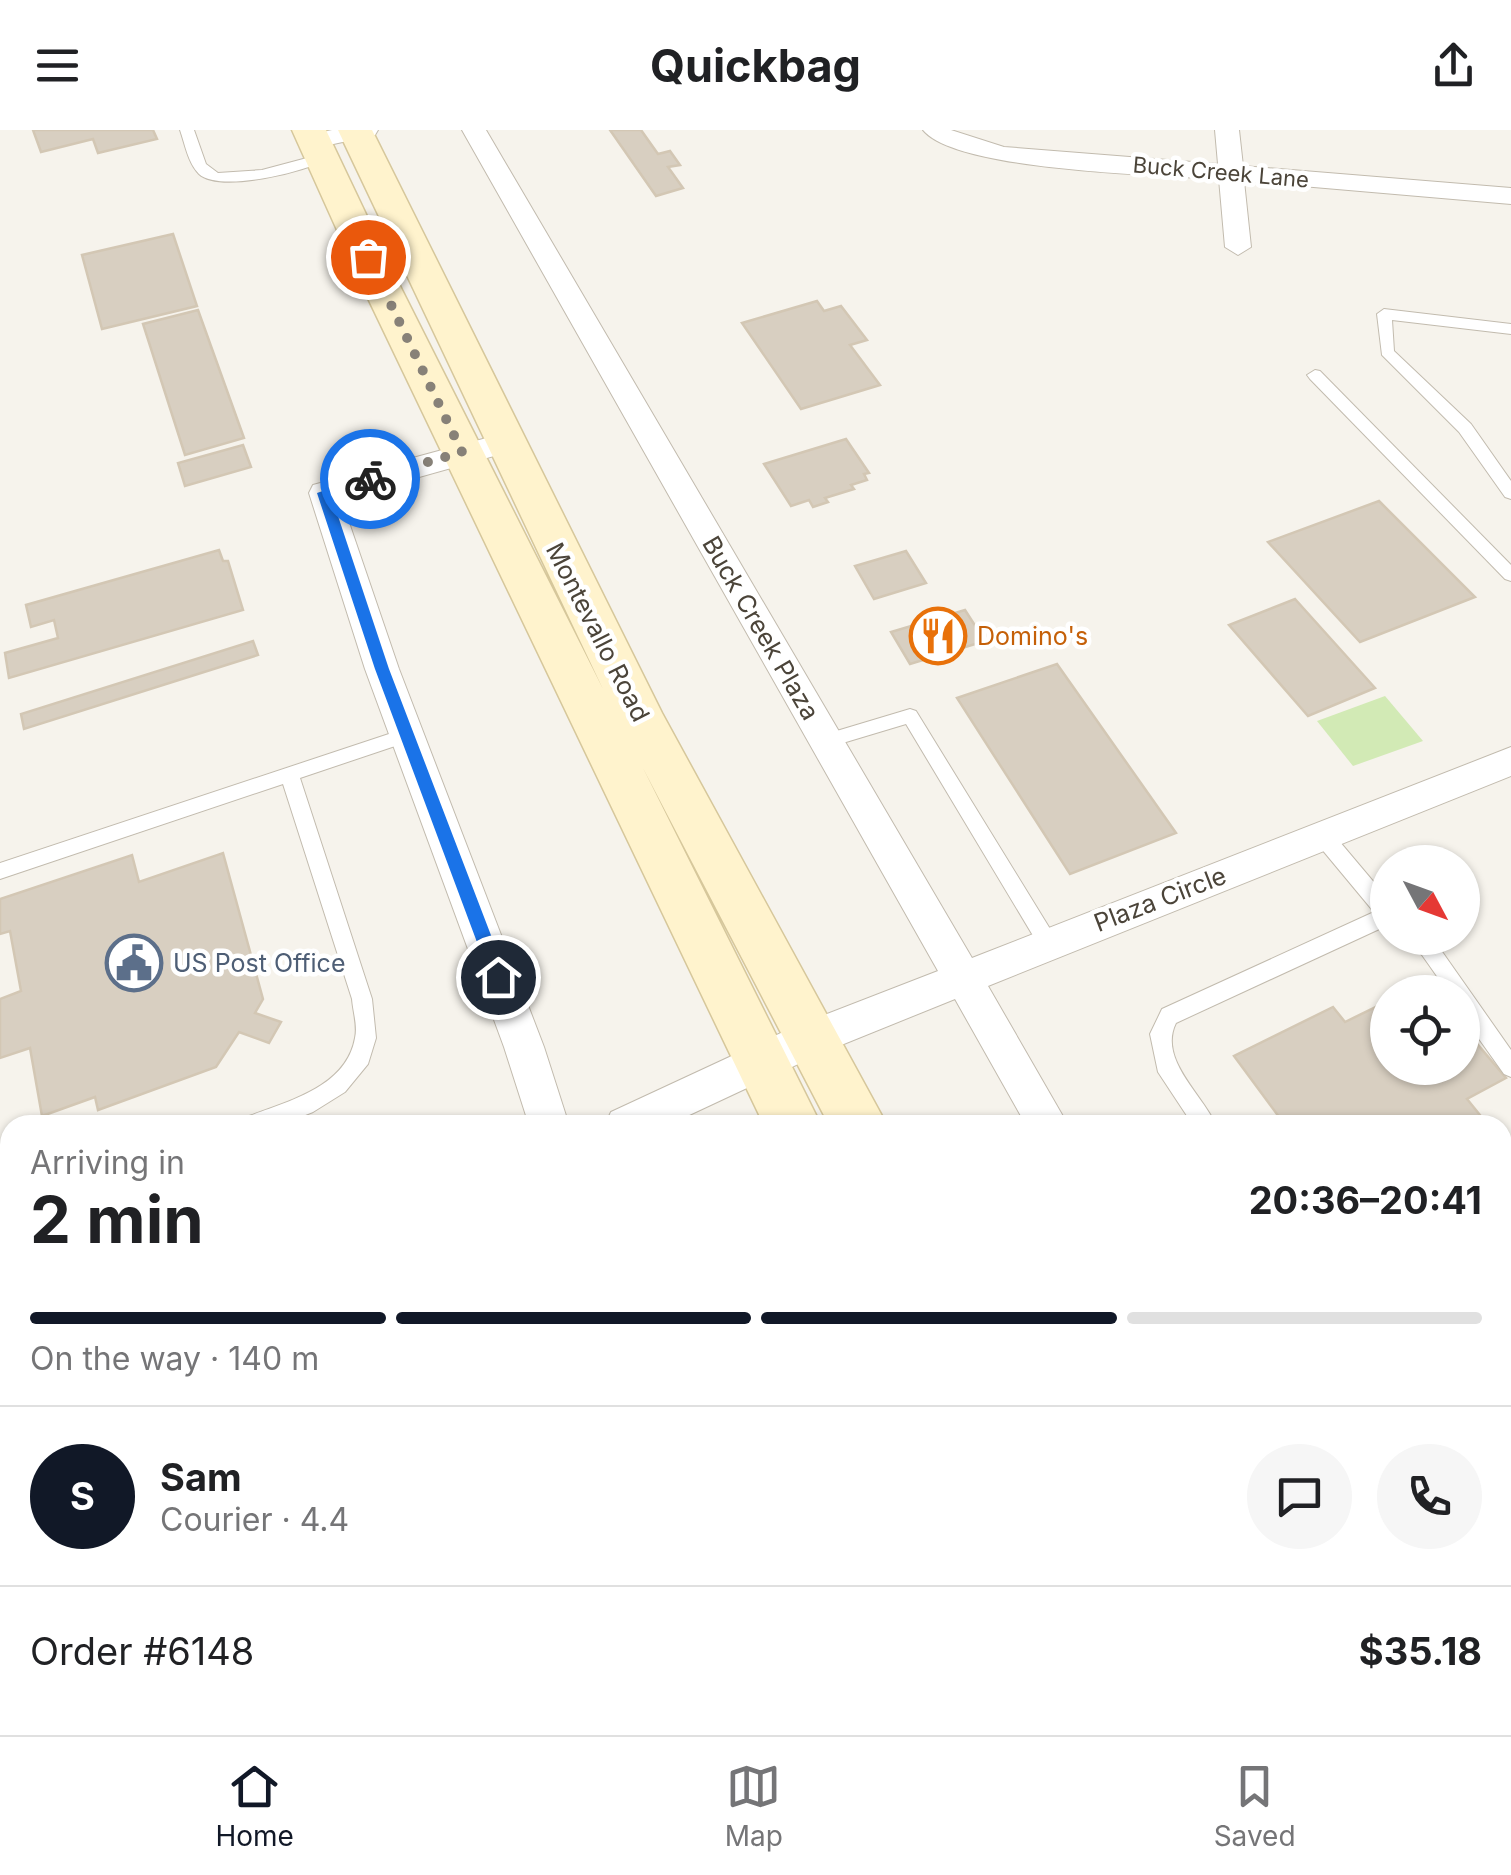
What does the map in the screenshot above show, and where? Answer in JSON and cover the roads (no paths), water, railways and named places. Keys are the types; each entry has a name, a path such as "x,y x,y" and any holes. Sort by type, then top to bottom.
{"main road":[{"name":"Montevallo Road","path":"337,137 483,447 760,1063 788,1115"},
{"name":"Montevallo Road","path":"483,447 641,720 854,1115"}],"street":[{"name":"Buck Creek Plaza","path":"474,130 966,976 1042,1115"},
{"name":"Buck Creek Lane","path":"935,130 950,140 1004,154 1511,196"},
{"path":"1227,130 1238,247"},
{"path":"483,447 324,493 407,734 524,1047 545,1115"},
{"name":"Plaza Circle","path":"648,1115 810,1039 1511,761"}],"lane":[{"path":"187,130 203,171 210,177 228,180 337,137"},
{"path":"1509,491 1466,428 1387,352 1384,314 1511,329"},
{"path":"1315,375 1511,575"},
{"path":"826,741 910,716 1048,943"},
{"path":"0,871 407,734"},
{"path":"281,1115 313,1104 350,1074 366,1038 362,999 289,774"},
{"path":"1322,836 1370,893"},
{"path":"1198,1115 1169,1072 1160,1034 1170,1016 1370,922"},
{"path":"1480,1022 1511,1067"}],"place":[{"name":"Domino's","path":"938,636"},
{"name":"US Post Office","path":"134,963"}]}
